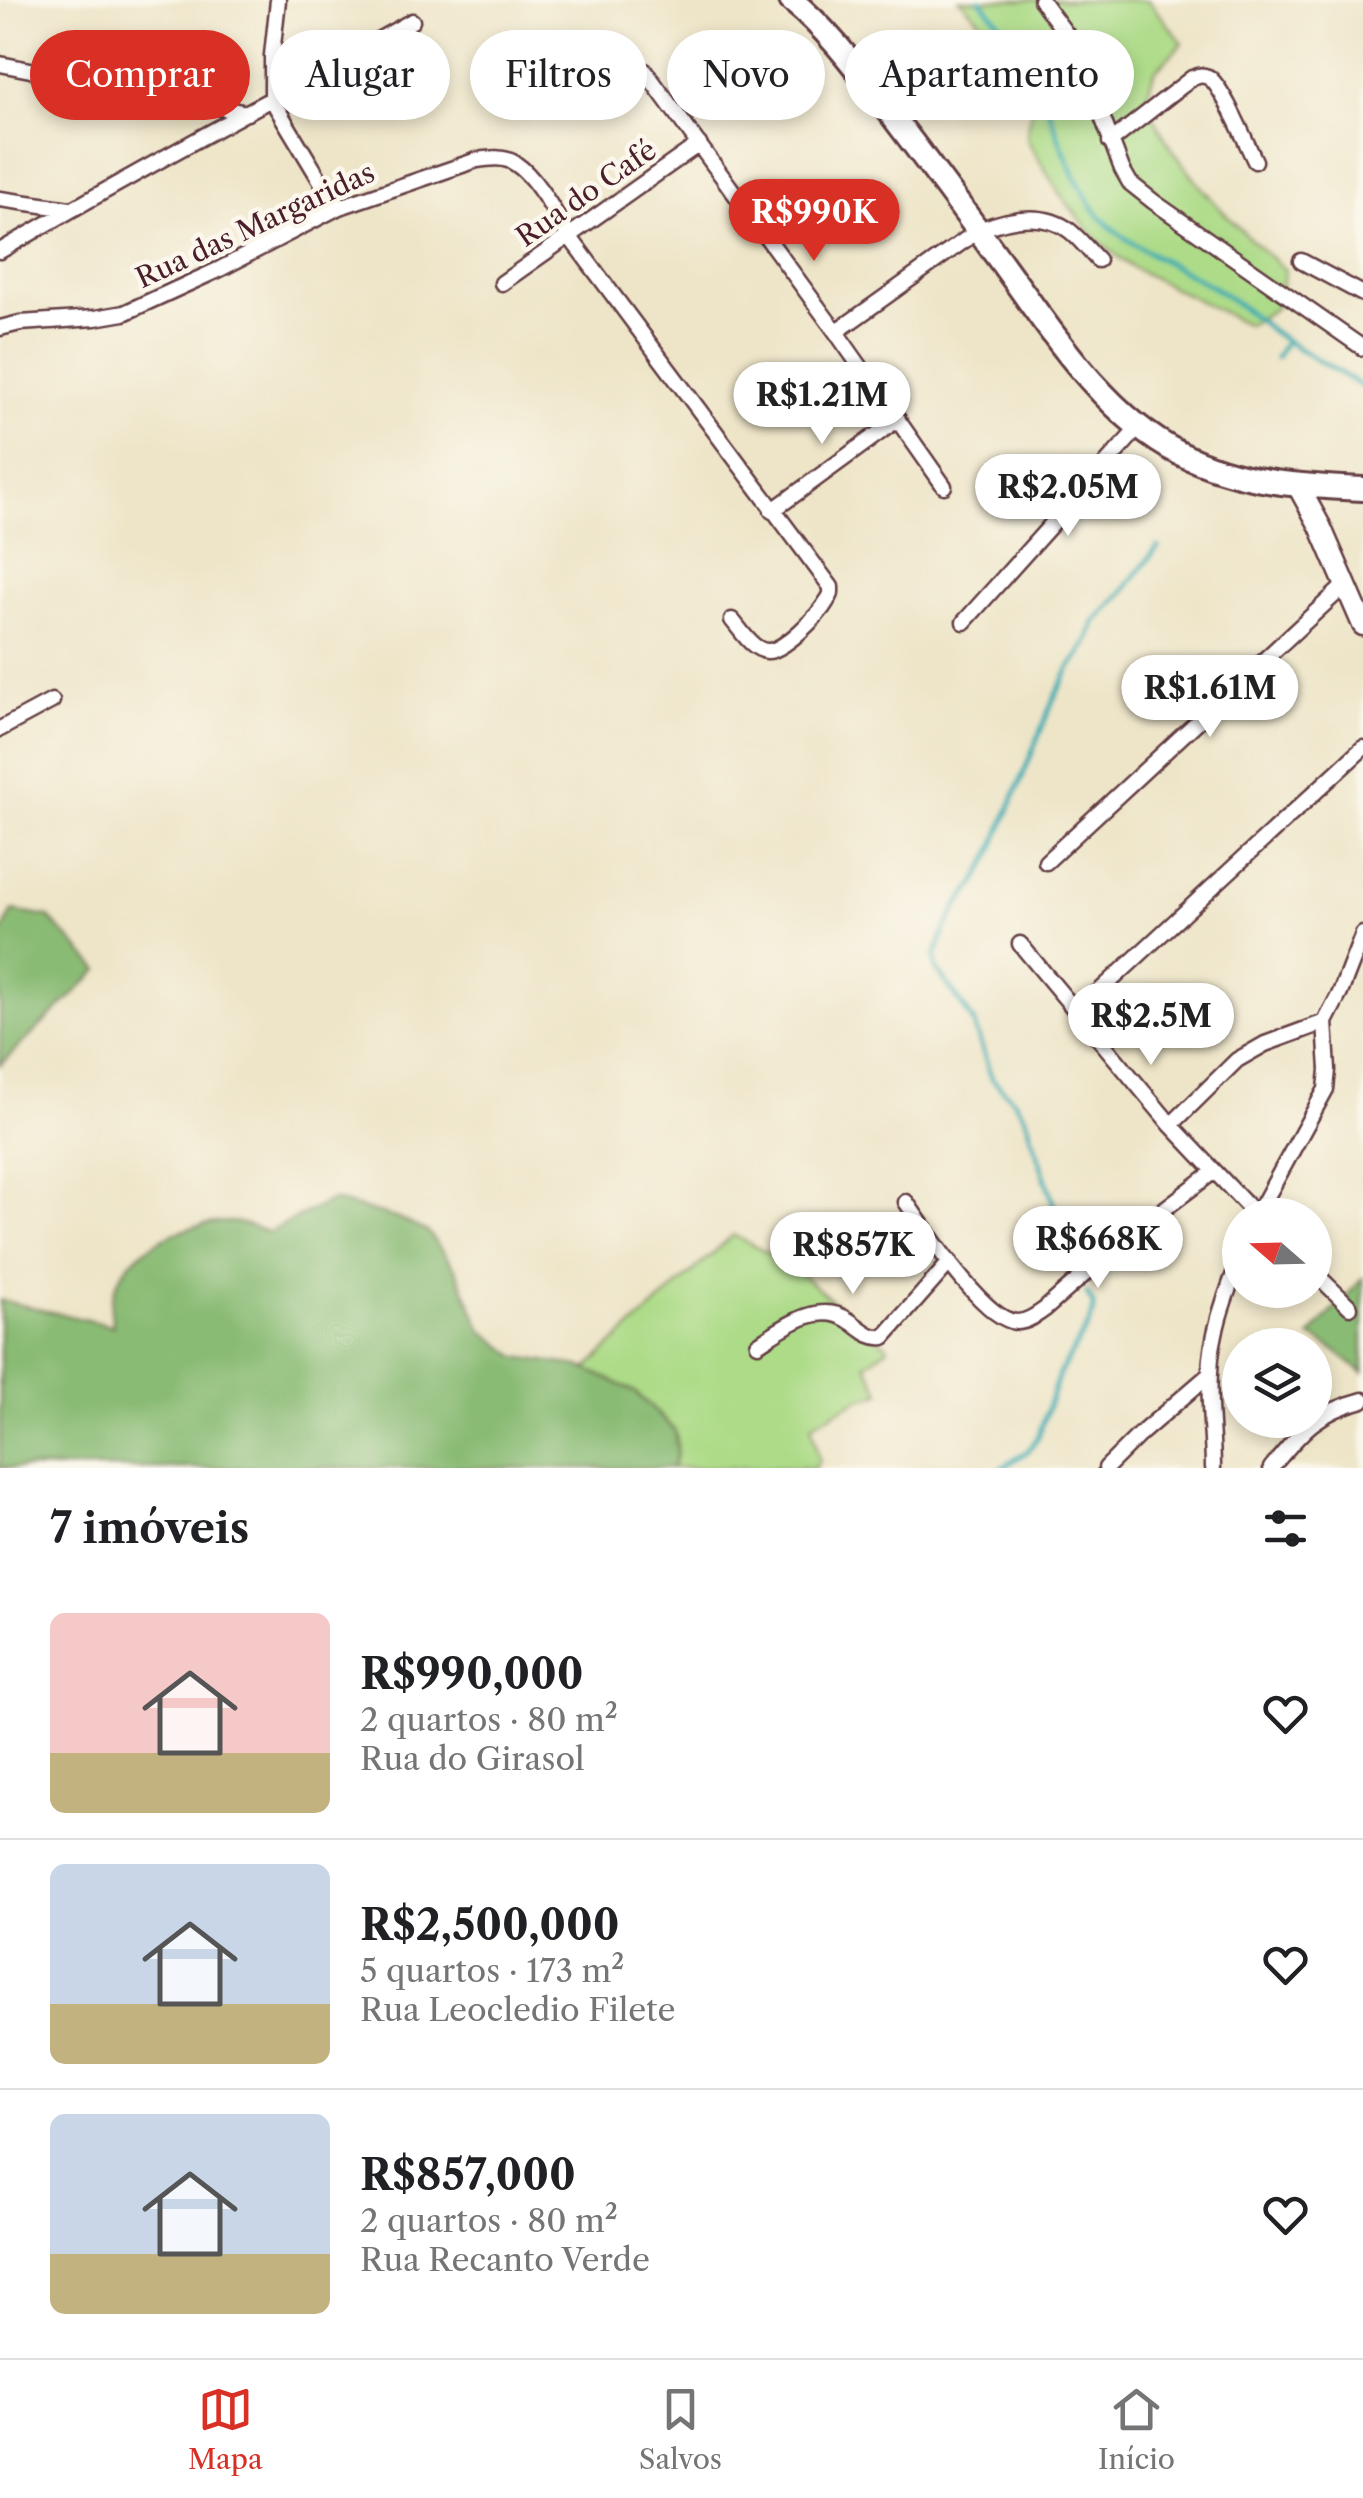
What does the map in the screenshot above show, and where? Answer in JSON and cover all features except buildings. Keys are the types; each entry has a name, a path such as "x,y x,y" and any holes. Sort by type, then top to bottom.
{"main road":[{"path":"791,0 810,15 859,73 1072,356 1104,394 1140,426 1181,454 1257,480 1363,489"}],"street":[{"path":"275,30 278,0"},
{"path":"1041,0 1075,46 1110,142 1130,182 1363,348"},
{"path":"394,30 412,20"},
{"path":"0,64 30,70"},
{"path":"647,72 944,486"},
{"path":"1110,142 1192,78 1204,76 1218,87 1255,161"},
{"path":"0,250 237,120"},
{"path":"284,120 337,208"},
{"name":"Rua do Café","path":"502,283 698,144"},
{"name":"Rua das Margaridas","path":"0,328 124,313 337,208 477,160 496,158 516,163 831,586 830,598 790,640 773,650 754,646 732,620"},
{"path":"0,198 70,209"},
{"path":"836,332 978,230 1009,220 1046,220 1073,234 1098,260"},
{"path":"1301,261 1363,294"},
{"path":"772,511 898,420"},
{"path":"964,622 1140,426"},
{"path":"1298,486 1363,625"},
{"path":"1046,862 1345,585"},
{"path":"0,729 52,701"},
{"path":"1076,1013 1363,748"},
{"path":"1265,1198 1326,1088 1325,1022 1363,934"},
{"path":"1020,944 1170,1125 1239,1198"},
{"path":"1170,1125 1237,1060 1265,1044 1325,1022"},
{"path":"906,1202 978,1298 1007,1320 1016,1322 1034,1317 1121,1242 1214,1172"},
{"path":"758,1344 790,1324 822,1313 840,1315 872,1336 884,1336 950,1262"},
{"path":"1332,1290 1350,1307"},
{"path":"1213,1468 1210,1374 1222,1308"},
{"path":"1106,1468 1210,1374"},
{"path":"1271,1468 1309,1425 1325,1414 1363,1400"}],"green space":[{"path":"960,0 1148,0 1183,43 1155,71 1146,97 1162,133 1203,189 1285,270 1277,307 1248,325 1131,267 1095,238 1059,193 1027,139 1029,120 1134,120 1134,30 990,30"},
{"path":"13,911 48,917 99,970 0,1065 0,935"},
{"path":"332,1200 399,1219 428,1232 456,1270 482,1330 517,1357 579,1366 634,1391 675,1431 677,1453 672,1468 0,1468 0,1300 113,1326 111,1306 116,1284 126,1268 156,1243 212,1223 236,1222 269,1232"},
{"path":"733,1235 792,1266 888,1348 866,1364 881,1393 860,1399 811,1425 819,1460 815,1468 672,1468 677,1442 672,1427 634,1391 586,1369"},
{"path":"1363,1278 1363,1373 1332,1349 1332,1328 1317,1328"}],"waterway":[{"path":"980,0 1028,63 1076,178 1103,219 1131,242 1219,291 1283,339 1363,387"},
{"path":"1276,358 1286,340"},
{"path":"1070,1263 1056,1236 1056,1212 1026,1118 992,1079 973,1021 937,969 935,957 959,904 990,857 1053,700 1087,644 1095,622 1158,547"},
{"path":"1002,1468 1029,1450 1038,1437 1059,1374 1093,1314 1087,1293"}]}
